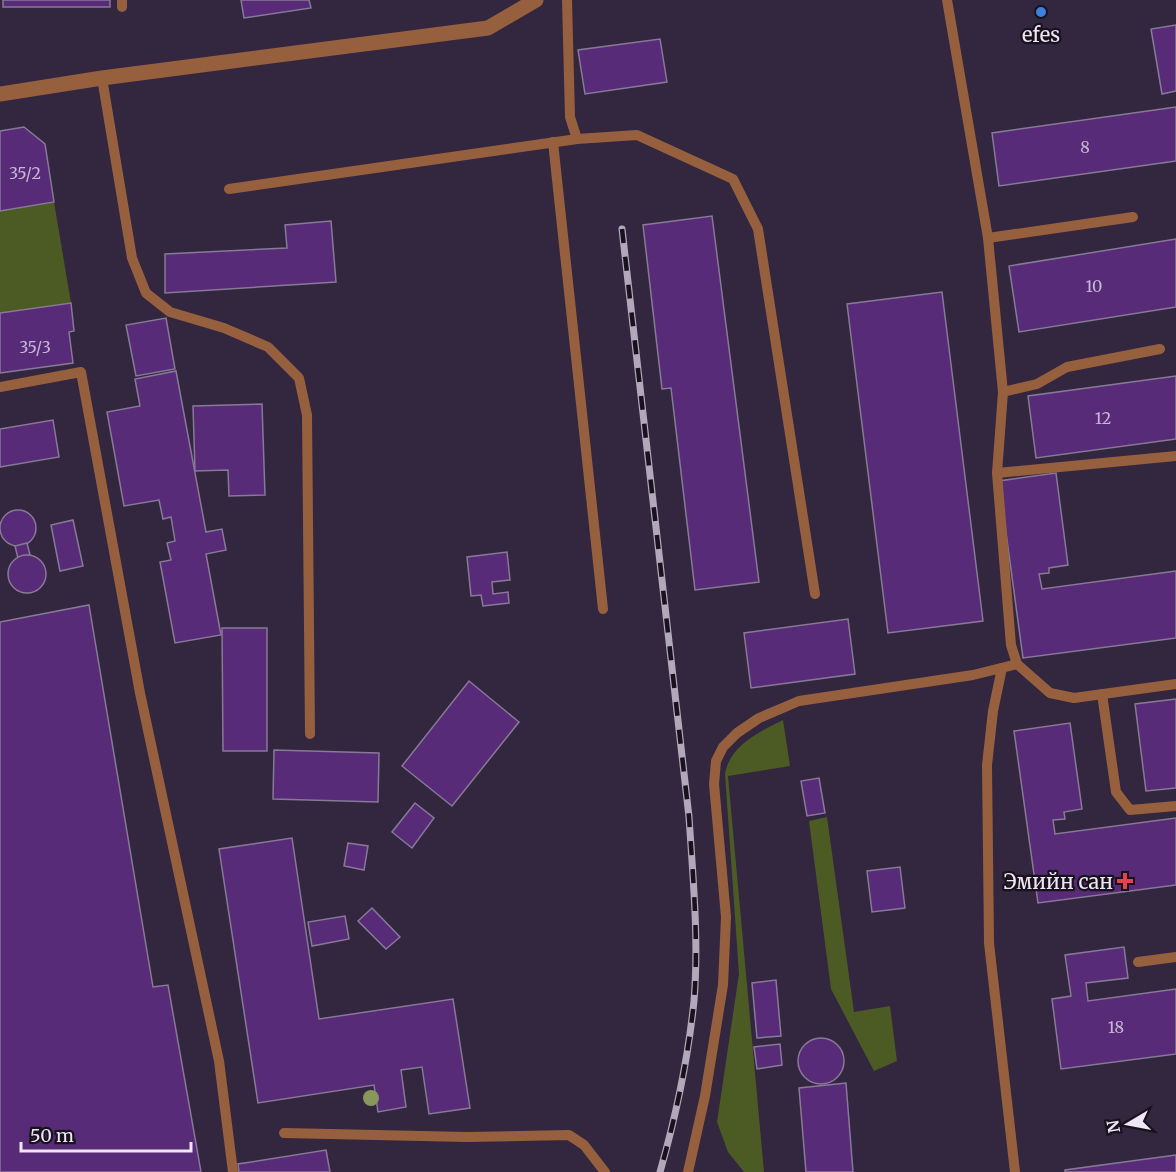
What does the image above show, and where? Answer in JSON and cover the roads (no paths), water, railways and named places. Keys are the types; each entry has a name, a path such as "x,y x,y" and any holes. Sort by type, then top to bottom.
{"street":[{"path":"0,94 102,78 488,28 536,0"}],"lane":[{"path":"567,0 570,117 577,138"},
{"path":"947,0 988,238 1003,392 997,473 1011,645 1017,664 1050,693 1074,698 1176,684"},
{"path":"102,78 132,258 146,293 170,312 224,328 268,347 299,378 307,415 310,734"},
{"path":"229,189 577,138 637,135 733,179 758,228 815,594"},
{"path":"553,142 603,609"},
{"path":"988,238 1133,217"},
{"path":"1003,392 1037,384 1067,368 1160,349"},
{"path":"0,387 81,372 140,693 219,1061 233,1172"},
{"path":"997,473 1176,456"},
{"path":"692,1169 716,1033 725,957 725,896 714,784 717,761 723,747 737,733 759,718 799,701 973,675 1017,664"},
{"path":"1002,668 993,711 987,765 989,943 1015,1172"},
{"path":"1102,694 1116,792 1130,810 1176,806"},
{"path":"1138,962 1176,957"},
{"path":"284,1133 467,1137 569,1135 584,1145 605,1172"}],"railway":[{"path":"622,229 689,817 695,909 694,1001 681,1087 660,1172"}],"place":[{"name":"efes","path":"1041,12"},
{"name":"Эмийн сан","path":"1125,881"}]}
